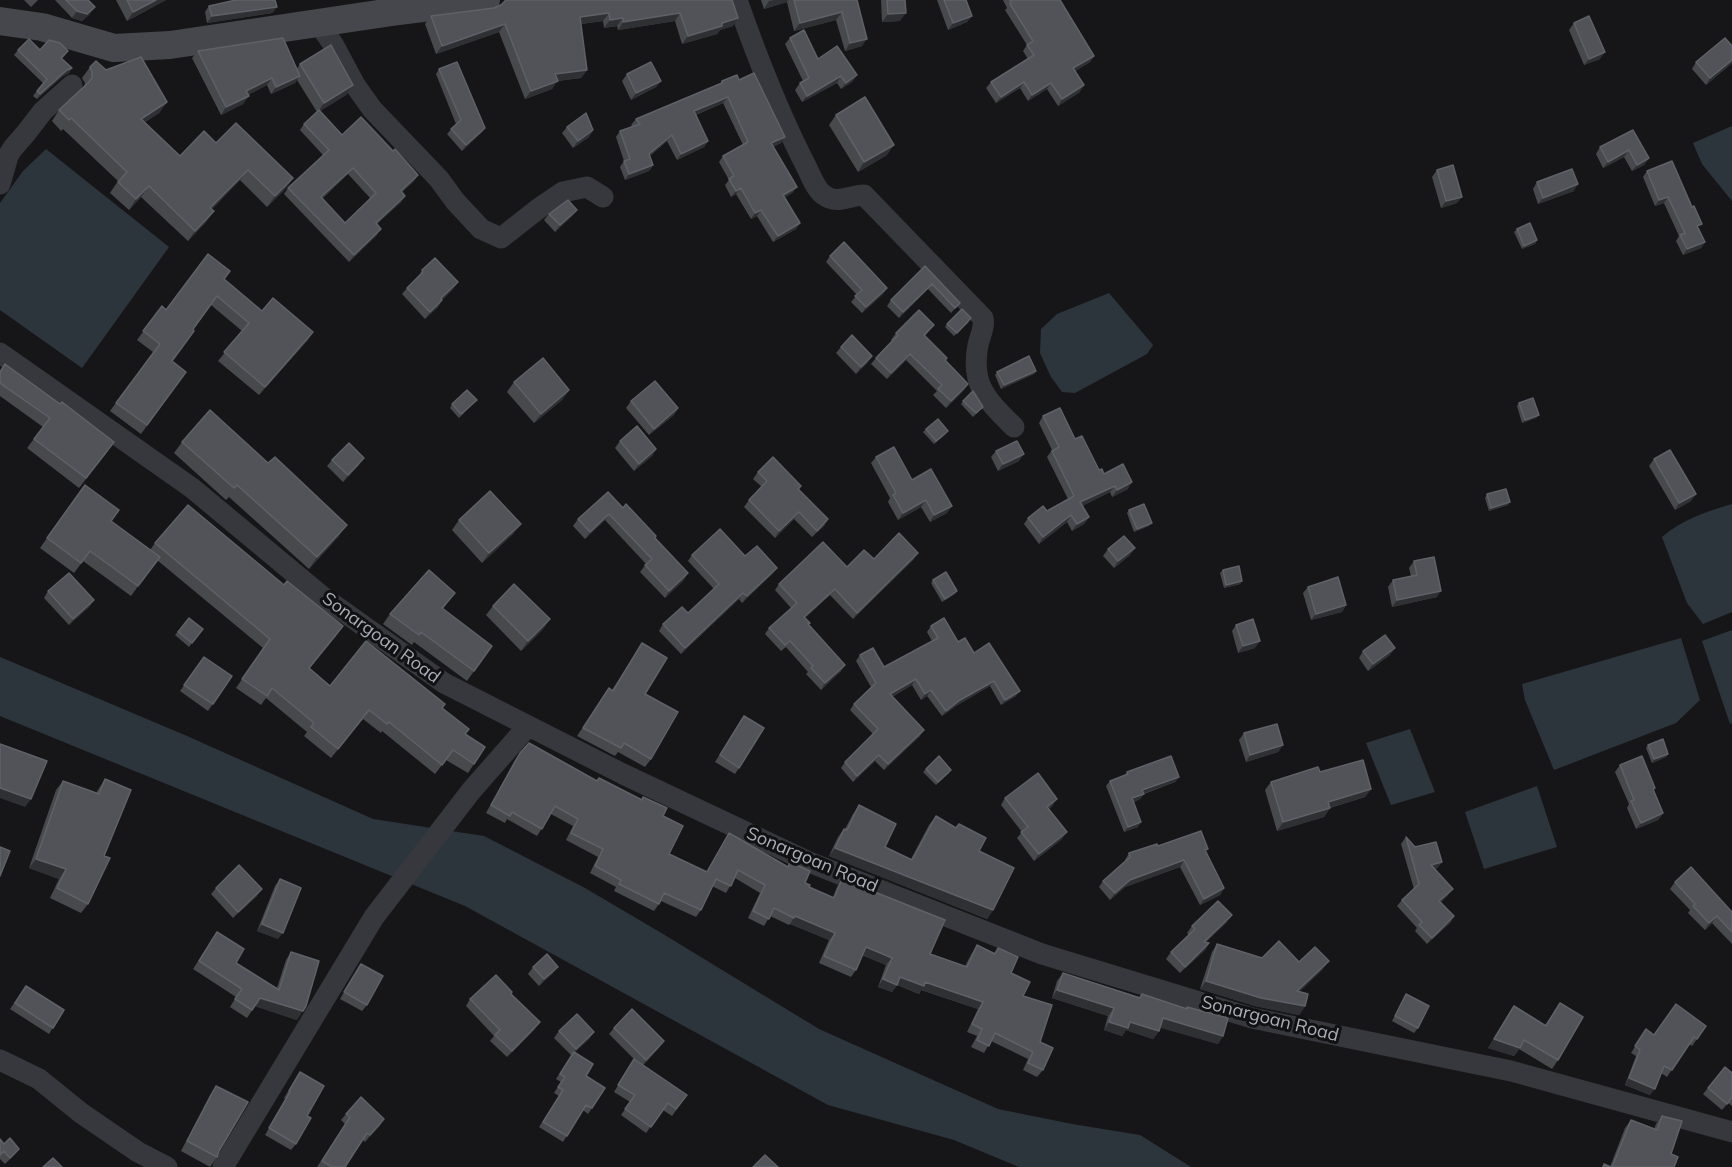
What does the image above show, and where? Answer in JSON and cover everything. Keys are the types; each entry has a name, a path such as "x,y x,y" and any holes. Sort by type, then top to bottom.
{"main road":[{"path":"0,21 42,27 114,48 170,45 486,0"}],"street":[{"path":"737,0 759,59 801,155 823,195 843,200 853,195 864,195 983,318 984,323 978,347 977,373 981,391 1014,427"},
{"path":"318,23 372,109 439,179 455,201 481,229 501,238 563,192 587,187 603,197"},
{"path":"0,184 12,148 43,111 72,85"},
{"name":"Sonargoan Road","path":"0,353 192,488 323,597 444,683 623,774 809,862 1042,954 1252,1018 1511,1071 1732,1132"},
{"path":"222,1167 374,916 471,790 528,726"},
{"path":"0,1060 39,1079 100,1126 138,1152 167,1167"}],"shaded area":[{"path":"1732,126 1732,201 1702,164 1693,143"},
{"path":"46,149 169,247 82,368 0,310 0,203 23,171"},
{"path":"1109,293 1153,345 1147,354 1075,393 1062,392 1051,377 1040,353 1041,329 1057,314"},
{"path":"1732,504 1732,612 1703,624 1687,603 1662,537 1686,521"},
{"path":"1732,630 1732,723 1730,724 1702,641"},
{"path":"1681,638 1700,700 1676,723 1554,770 1525,700 1522,684"},
{"path":"0,657 187,736 373,819 484,836 585,888 819,1029 998,1109 1140,1135 1191,1167 1019,1167 954,1140 828,1105 465,906 0,716"},
{"path":"1410,729 1435,792 1391,805 1366,743"},
{"path":"1537,786 1557,847 1484,869 1465,812"}],"building":[{"path":"66,0 88,0 95,7 87,14 77,11"},
{"path":"127,0 156,0 133,12"},
{"path":"236,0 275,0 277,7 212,16 209,6"},
{"path":"506,0 732,0 738,18 722,23 722,26 688,36 680,13 623,22 623,18 610,20 609,13 580,17 587,70 555,74 558,81 531,91 505,24 442,46 431,16 494,8"},
{"path":"794,0 857,0 867,39 850,43 842,12 800,23"},
{"path":"887,0 905,0 906,13 888,14"},
{"path":"944,0 966,0 972,16 953,23"},
{"path":"1010,0 1060,0 1094,56 1073,68 1084,85 1062,99 1051,83 1032,95 1024,82 1001,97 991,82 1034,55 1027,45 1033,41 1010,4"},
{"path":"1589,16 1605,52 1589,59 1574,23"},
{"path":"804,30 818,59 837,46 857,75 846,83 841,76 807,96 800,83 809,78 790,38"},
{"path":"283,38 300,76 276,87 272,78 246,91 249,96 226,107 198,51"},
{"path":"1725,38 1732,46 1732,60 1710,78 1696,62"},
{"path":"29,39 40,50 49,40 60,43 68,51 61,58 72,68 40,94 37,91 47,79 18,50"},
{"path":"331,45 353,85 324,103 300,64"},
{"path":"141,57 167,102 141,119 180,156 204,131 216,143 236,123 293,178 275,196 248,170 210,208 214,211 195,231 149,186 136,199 118,182 127,172 71,118 69,120 59,110 92,78 90,67 96,61 106,70"},
{"path":"457,62 485,128 466,145 451,129 461,120 439,69"},
{"path":"651,62 661,81 636,93 627,74"},
{"path":"754,73 785,137 771,143 797,187 783,195 800,223 778,236 761,210 755,213 741,188 736,191 729,179 734,176 723,156 748,142 728,97 694,111 708,141 681,154 672,135 649,154 653,165 629,174 624,161 630,159 620,131 640,124 636,119 737,75 739,80"},
{"path":"865,97 894,145 864,162 836,115"},
{"path":"319,110 342,135 361,117 393,151 395,149 418,175 401,191 405,196 376,223 381,229 354,255 288,188 329,150 304,124","holes":["353,168 376,193 345,223 321,197"]},
{"path":"586,113 593,130 578,141 567,127"},
{"path":"1633,130 1649,158 1637,165 1629,150 1608,162 1600,147"},
{"path":"1672,161 1702,224 1697,226 1705,242 1687,249 1680,235 1685,233 1668,197 1659,200 1647,171"},
{"path":"1453,165 1462,197 1446,201 1437,170"},
{"path":"1572,169 1578,184 1543,198 1537,182"},
{"path":"568,200 577,210 560,225 549,214"},
{"path":"1530,223 1537,240 1524,246 1517,229"},
{"path":"844,242 887,288 866,307 855,296 862,290 830,256"},
{"path":"208,254 230,271 224,279 262,311 273,298 313,332 265,387 224,352 249,323 217,296 172,361 186,372 147,425 116,403 160,344 143,331 162,306 166,310"},
{"path":"435,258 458,282 430,312 407,288"},
{"path":"925,266 960,303 955,308 932,284 903,312 891,300"},
{"path":"962,309 971,318 957,333 947,324"},
{"path":"919,310 934,325 924,335 968,384 951,401 938,389 942,385 910,354 891,373 876,358"},
{"path":"852,335 872,356 861,367 841,347"},
{"path":"1029,356 1036,371 1004,385 997,372"},
{"path":"543,358 569,390 541,414 514,382"},
{"path":"5,364 60,404 62,402 114,442 86,478 34,439 50,418 0,383 0,372"},
{"path":"655,381 678,408 654,429 631,401"},
{"path":"467,390 477,400 461,414 452,404"},
{"path":"973,391 983,407 976,413 963,401"},
{"path":"1533,398 1539,415 1525,420 1519,403"},
{"path":"1060,408 1075,439 1082,436 1099,470 1102,469 1104,474 1123,464 1132,482 1117,490 1115,486 1080,502 1089,517 1077,524 1071,515 1043,537 1028,518 1043,506 1047,511 1074,496 1052,451 1059,447 1043,416"},
{"path":"210,410 268,463 275,457 347,525 317,557 237,485 234,488 182,442"},
{"path":"938,419 948,431 936,441 926,429"},
{"path":"637,426 656,449 639,464 620,441"},
{"path":"1017,441 1024,454 1003,464 996,451"},
{"path":"349,443 364,458 348,475 332,460"},
{"path":"894,447 912,480 931,469 952,506 934,515 926,500 903,513 893,495 896,493 876,457"},
{"path":"1670,450 1696,494 1679,503 1654,459"},
{"path":"773,457 801,486 798,489 828,519 817,531 799,512 779,531 749,500 767,481 758,472"},
{"path":"85,485 119,510 111,521 160,557 138,586 90,551 81,563 47,538"},
{"path":"1506,489 1510,502 1491,508 1487,494"},
{"path":"490,491 521,524 489,553 459,520"},
{"path":"608,492 623,508 626,504 688,573 669,591 645,565 652,559 609,514 590,532 578,519"},
{"path":"1144,504 1152,523 1137,529 1129,510"},
{"path":"188,505 284,585 287,581 343,626 309,668 330,686 366,641 445,704 442,708 469,729 465,734 485,747 474,764 453,750 442,765 389,722 387,724 369,710 338,749 311,727 314,723 272,688 267,696 242,679 270,639 155,543"},
{"path":"720,529 745,556 757,546 777,568 747,596 743,593 685,648 663,624 682,607 688,613 719,584 692,555"},
{"path":"899,533 918,553 857,613 835,589 804,617 845,665 825,683 790,641 785,645 769,628 797,603 779,584 823,542 847,567 864,550 874,559"},
{"path":"1124,536 1135,548 1118,561 1108,549"},
{"path":"1434,557 1441,591 1397,600 1393,580 1417,575 1414,561"},
{"path":"1239,566 1242,581 1226,585 1223,570"},
{"path":"429,570 455,593 442,608 492,646 474,671 421,632 419,635 390,614"},
{"path":"946,572 957,591 945,599 933,580"},
{"path":"69,573 94,600 73,619 48,591"},
{"path":"1338,577 1346,605 1316,614 1308,587"},
{"path":"514,584 550,619 528,641 493,606"},
{"path":"189,618 203,629 192,643 178,632"},
{"path":"944,618 958,642 965,638 974,653 989,643 1020,691 1005,700 994,681 960,700 946,711 931,690 925,694 916,679 890,694 924,730 888,764 879,755 857,776 845,762 878,729 854,704 876,683 860,655 873,648 884,667 938,638 931,626"},
{"path":"1253,619 1260,641 1243,646 1236,625"},
{"path":"1385,635 1395,648 1373,664 1363,651"},
{"path":"642,643 667,658 645,694 678,712 651,759 624,743 621,748 583,728 609,688 613,691"},
{"path":"204,657 232,676 213,704 184,685"},
{"path":"744,716 764,728 739,768 720,755"},
{"path":"1277,724 1283,745 1250,755 1244,733"},
{"path":"1663,739 1668,754 1654,759 1648,745"},
{"path":"529,743 597,781 599,778 642,800 643,797 667,808 663,816 683,826 669,854 707,872 729,833 788,867 790,862 810,871 805,883 834,898 842,879 945,920 930,954 967,967 977,945 995,954 998,948 1018,957 1011,973 1030,982 1023,996 1052,1005 1040,1042 1053,1048 1043,1070 1028,1063 1033,1052 995,1033 989,1046 977,1040 982,1029 972,1024 983,1002 925,982 924,986 900,977 897,985 883,979 892,958 866,947 856,970 824,956 835,933 774,908 769,919 753,911 765,885 738,870 731,886 716,879 701,910 664,893 659,904 619,884 621,880 595,866 603,849 571,833 578,819 555,806 542,829 512,812 510,816 491,805 520,753"},
{"path":"0,744 47,761 31,799 0,788"},
{"path":"939,756 951,770 938,782 926,769"},
{"path":"1171,756 1179,777 1142,790 1144,794 1132,798 1141,822 1128,827 1110,781 1128,774 1127,772"},
{"path":"1642,756 1663,813 1641,823 1631,801 1634,800 1620,765"},
{"path":"1363,760 1371,789 1328,802 1330,808 1283,822 1271,782 1318,767 1320,772"},
{"path":"1038,773 1057,799 1047,807 1067,832 1039,854 1021,832 1028,827 1005,798"},
{"path":"105,779 131,790 104,856 110,858 88,904 57,888 66,869 36,859 63,781 99,794"},
{"path":"859,805 896,824 885,847 912,860 936,816 956,828 959,824 986,838 979,851 1014,868 993,910 835,848"},
{"path":"1201,831 1208,849 1205,850 1224,888 1204,899 1184,860 1130,880 1115,893 1103,881 1130,857 1129,853"},
{"path":"1406,837 1415,847 1436,842 1442,862 1431,865 1453,889 1439,901 1454,916 1432,938 1419,925 1422,922 1402,900 1419,884"},
{"path":"0,847 10,851 0,876"},
{"path":"239,865 262,889 238,912 216,888"},
{"path":"1691,867 1732,912 1732,932 1717,916 1709,923 1675,882"},
{"path":"280,879 301,888 283,933 262,924"},
{"path":"1218,901 1232,915 1204,942 1209,943 1185,967 1171,952 1195,929 1192,926"},
{"path":"217,932 244,949 236,963 279,990 291,952 319,961 303,1011 260,998 252,1010 235,999 242,989 199,961"},
{"path":"1279,941 1299,962 1315,947 1329,961 1297,991 1308,994 1305,1006 1261,998 1206,981 1217,944 1262,958"},
{"path":"547,954 558,967 544,979 533,967"},
{"path":"361,964 383,976 367,1005 344,992"},
{"path":"1063,973 1140,998 1142,994 1187,1009 1187,1007 1228,1018 1223,1036 1163,1018 1159,1031 1130,1022 1128,1028 1109,1022 1114,1008 1057,990"},
{"path":"496,975 512,992 511,994 540,1022 512,1051 495,1035 500,1030 470,999"},
{"path":"26,986 64,1010 53,1028 15,1003"},
{"path":"1406,994 1429,1006 1418,1028 1395,1016"},
{"path":"1560,1003 1583,1017 1558,1060 1524,1040 1520,1048 1494,1039 1514,1006 1546,1026"},
{"path":"1676,1004 1706,1026 1697,1039 1694,1037 1672,1070 1664,1066 1655,1089 1629,1078 1640,1050 1635,1046 1646,1029 1654,1035"},
{"path":"632,1009 664,1041 646,1060 614,1028"},
{"path":"577,1014 594,1032 576,1049 559,1031"},
{"path":"574,1052 593,1064 586,1076 605,1088 592,1108 586,1105 567,1136 543,1122 563,1090 558,1087 565,1077 560,1074"},
{"path":"634,1059 687,1095 676,1109 668,1103 651,1127 625,1109 635,1095 618,1085"},
{"path":"1725,1067 1732,1073 1732,1097 1727,1104 1708,1088"},
{"path":"300,1072 324,1086 307,1116 311,1118 296,1144 269,1128"},
{"path":"216,1086 248,1102 217,1157 187,1141"},
{"path":"361,1097 384,1119 370,1135 367,1133 345,1167 332,1167 322,1161 350,1117 346,1114"},
{"path":"1662,1116 1682,1121 1671,1154 1678,1157 1674,1167 1612,1167 1631,1120 1657,1130"},
{"path":"10,1138 19,1149 10,1158 4,1151 0,1155 0,1139 4,1144"},
{"path":"765,1155 778,1167 753,1167"},
{"path":"53,1158 62,1167 43,1167"}]}
